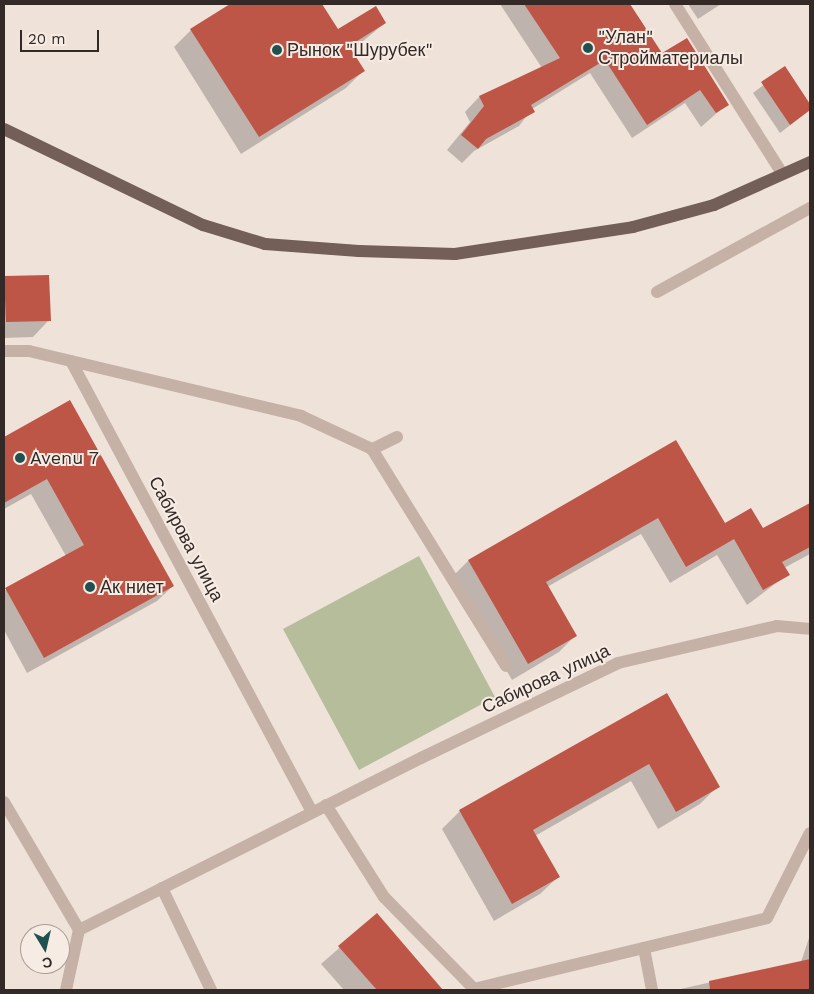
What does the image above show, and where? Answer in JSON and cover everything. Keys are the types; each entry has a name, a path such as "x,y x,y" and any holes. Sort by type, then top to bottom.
{"main road":[{"path":"4,128 203,225 264,244 359,251 455,254 549,244 633,228 714,205 810,162"}],"street":[{"path":"675,4 782,173"},
{"path":"657,292 810,208"},
{"path":"4,351 29,351 302,416 372,450 506,666"},
{"name":"Сабирова улица","path":"71,361 312,812"},
{"path":"372,450 397,437"},
{"name":"Сабирова улица","path":"79,930 326,805 618,664 777,626 810,630"},
{"path":"4,802 79,930 66,990"},
{"path":"326,805 384,897 474,989 766,918 810,833"},
{"path":"162,888 211,990"},
{"path":"644,948 652,990"}],"green space":[{"path":"419,556 495,697 359,770 283,629"}],"building":[{"name":"Рынок \"Шурубек\"","path":"230,4 322,4 338,29 376,6 386,23 349,46 365,71 259,137 190,29"},
{"path":"524,4 630,4 662,53 687,38 729,105 716,113 700,90 647,125 605,60 531,105 535,112 486,139 478,149 461,135 484,106 479,96 560,58"},
{"path":"785,66 810,104 810,110 790,125 761,82"},
{"path":"49,275 51,321 6,322 4,276"},
{"path":"70,400 174,586 44,658 5,588 84,545 47,479 4,503 4,437"},
{"path":"676,440 725,523 751,508 763,528 810,503 810,547 782,562 790,575 763,590 734,539 686,567 658,518 546,582 577,636 528,664 468,560"},
{"path":"667,693 720,787 676,812 649,764 533,830 560,877 512,904 459,810"},
{"path":"377,913 443,990 377,990 338,946"},
{"path":"810,959 810,990 710,990 709,981"}],"place":[{"name":"\"Улан\" Стройматериалы","path":"588,48"},
{"name":"Рынок \"Шурубек\"","path":"277,50"},
{"name":"Avenu 7","path":"20,458"},
{"name":"Ак ниет","path":"90,587"}]}
